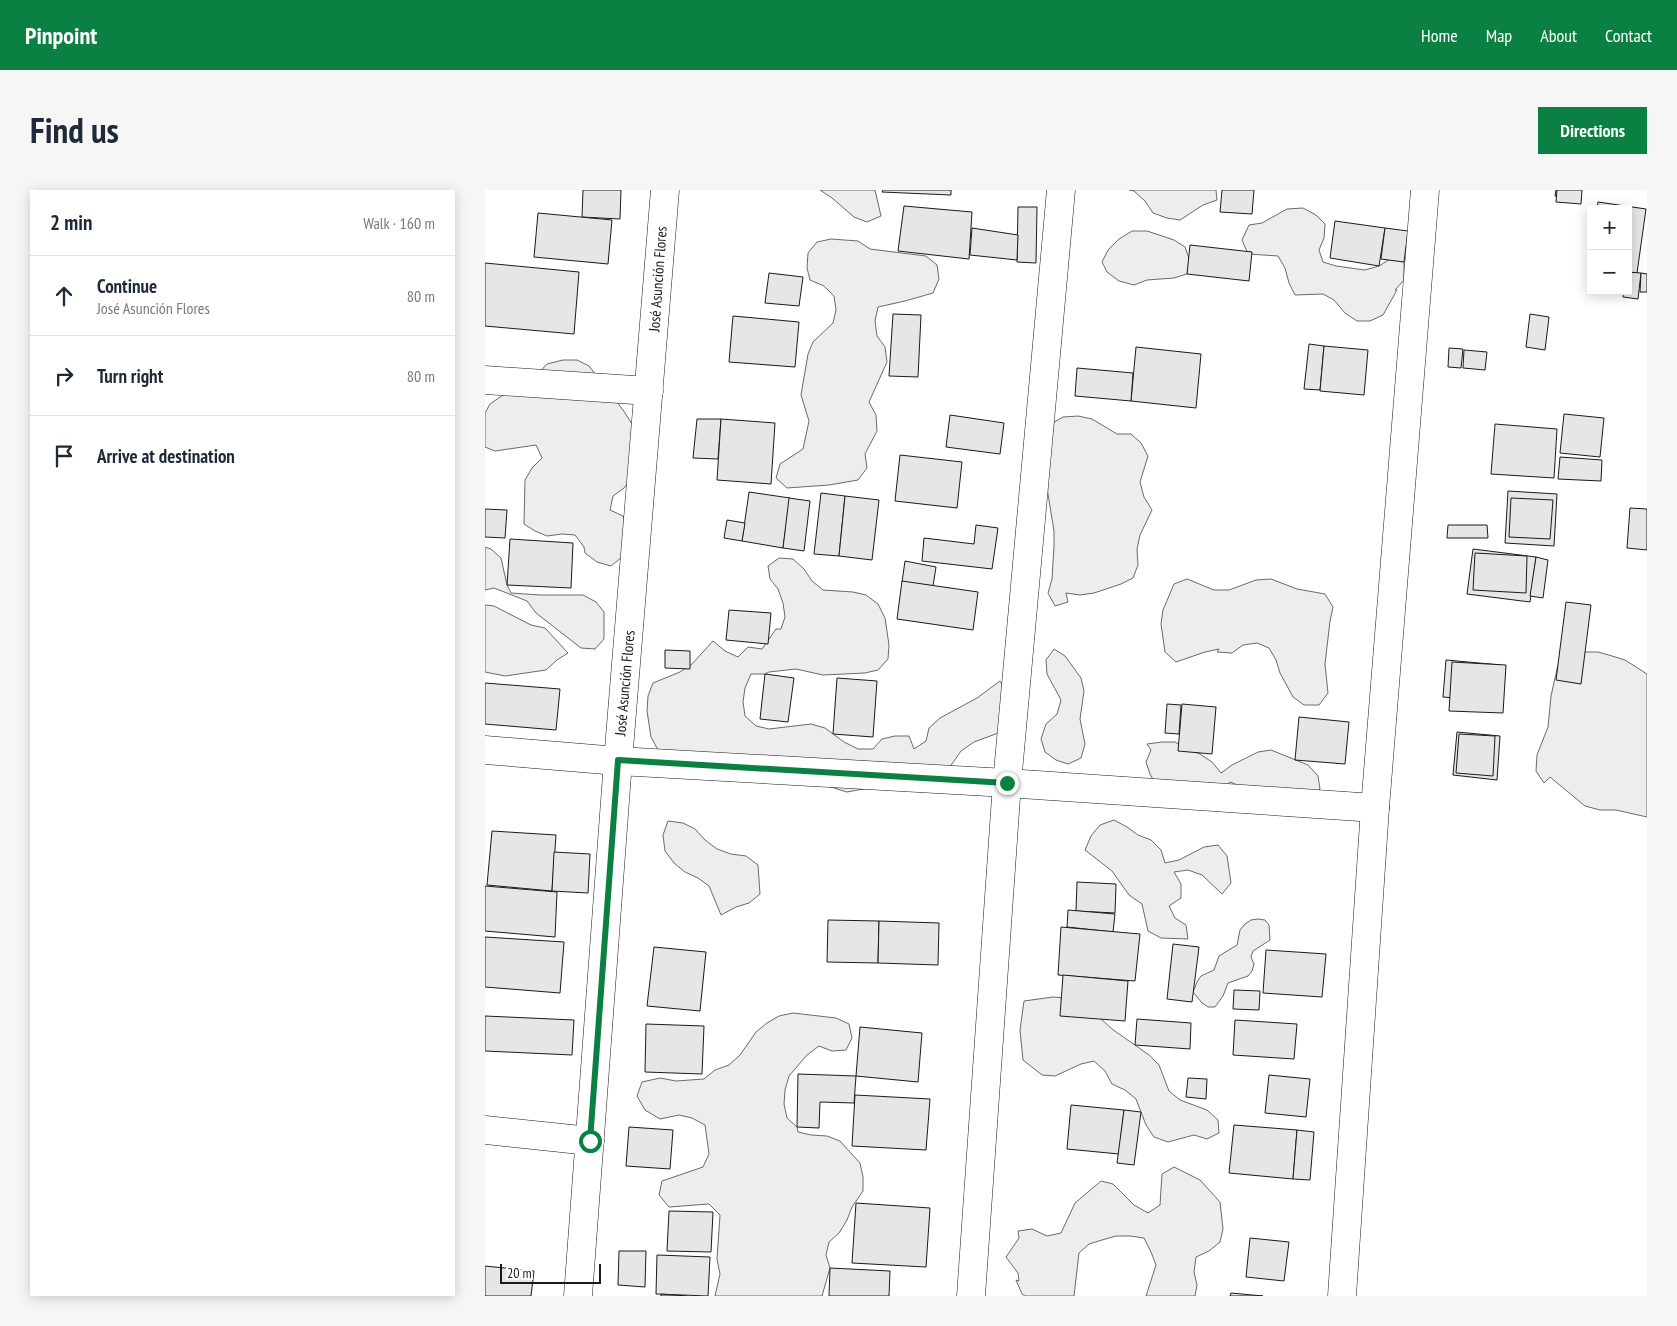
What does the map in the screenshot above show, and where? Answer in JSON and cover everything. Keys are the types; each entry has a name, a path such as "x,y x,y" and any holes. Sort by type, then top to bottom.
{"street":[{"name":"José Asunción Flores","path":"578,1296 618,760 665,190"},
{"path":"971,1296 1007,783 1061,190"},
{"path":"1342,1296 1375,808 1425,190"},
{"path":"485,380 649,391"},
{"path":"485,750 1375,808"},
{"path":"485,1130 590,1141"}],"shaded area":[{"path":"820,190 875,190 881,216 867,222 854,217"},
{"path":"1129,190 1216,190 1217,200 1203,205 1180,220 1153,213 1145,201 1134,191"},
{"path":"1303,208 1316,215 1325,224 1324,238 1319,250 1323,262 1365,270 1379,266 1390,259 1404,262 1404,280 1395,290 1397,290 1383,315 1370,321 1357,321 1345,313 1334,300 1323,294 1295,295 1285,268 1278,256 1248,254 1242,240 1249,225 1262,223 1287,209"},
{"path":"1132,231 1147,231 1174,240 1185,247 1190,261 1187,274 1174,278 1147,280 1134,285 1119,281 1107,272 1102,262 1108,250 1119,239"},
{"path":"831,239 858,241 870,249 926,256 937,265 939,279 933,293 878,307 875,321 877,336 885,347 887,362 869,402 876,415 877,431 865,454 867,468 858,480 829,485 787,488 776,478 780,464 803,449 809,421 801,395 808,354 813,342 833,323 836,310 834,296 824,286 810,280 807,268 808,253 817,242"},
{"path":"563,360 577,360 589,366 638,433 633,476 624,488 613,496 610,510 623,516 628,529 622,557 611,566 597,562 585,553 584,547 575,535 547,536 524,524 525,480 532,468 542,458 536,445 495,451 485,447 485,413 490,404 503,395 518,395 547,364"},
{"path":"1078,416 1092,419 1117,434 1131,434 1141,443 1148,456 1140,482 1144,497 1152,510 1140,535 1137,549 1138,565 1133,578 1094,593 1080,595 1066,593 1068,602 1055,606 1048,593 1052,579 1054,546 1054,531 1047,488 1051,424 1063,417"},
{"path":"485,547 491,549 501,558 507,585 511,593 583,595 596,602 604,612 604,639 595,649 581,648 536,613 527,601 494,588 485,590"},
{"path":"779,558 793,559 804,569 812,581 823,590 866,595 878,604 885,618 889,645 888,659 878,670 865,673 823,675 796,669 765,674 751,674 745,688 743,702 745,716 756,726 769,729 811,724 825,728 844,742 858,749 873,749 882,739 895,736 909,736 914,749 926,741 929,728 940,718 977,698 1000,681 1012,700 1001,732 974,742 961,751 945,774 847,792 834,788 821,780 658,750 651,737 647,711 648,696 653,683 680,672 692,664 713,641 725,651 738,657 748,647 762,649 776,629 781,629 785,617 783,603 778,589 770,579 768,566"},
{"path":"1187,579 1214,590 1229,590 1256,580 1271,579 1297,589 1325,594 1333,607 1325,664 1328,693 1319,705 1304,705 1293,697 1269,648 1257,643 1243,645 1232,653 1217,652 1219,649 1176,662 1165,652 1161,624 1163,610 1174,584"},
{"path":"485,605 494,606 531,625 545,628 568,653 546,670 505,676 485,672"},
{"path":"1054,649 1065,656 1081,678 1084,691 1080,719 1085,744 1081,758 1068,764 1056,760 1045,752 1041,739 1046,724 1057,714 1061,700 1047,674 1046,660"},
{"path":"1584,652 1598,652 1625,660 1647,674 1647,817 1585,806 1550,777 1544,783 1536,771 1537,755 1548,727 1551,696 1558,665"},
{"path":"1175,742 1200,754 1212,762 1221,773 1232,765 1258,752 1271,750 1308,765 1318,776 1320,789 1308,799 1243,787 1230,782 1220,792 1157,787 1146,762 1151,750 1147,744"},
{"path":"1114,820 1138,835 1151,840 1161,850 1165,863 1179,860 1204,847 1218,845 1227,856 1231,883 1222,894 1202,875 1188,870 1174,872 1181,884 1181,898 1169,906 1175,918 1186,925 1188,939 1161,938 1148,931 1142,904 1129,895 1112,871 1085,850 1091,836 1100,825"},
{"path":"668,821 683,823 695,829 717,849 731,854 746,856 758,865 760,894 749,903 721,915 709,886 685,872 674,863 665,851 663,835"},
{"path":"1251,920 1265,920 1269,925 1270,940 1253,951 1251,957 1254,964 1248,976 1228,983 1223,996 1215,1007 1208,1007 1193,992 1197,982 1201,976 1214,970 1219,956 1237,945 1240,930 1245,924"},
{"path":"1053,997 1067,998 1093,1008 1112,1029 1149,1055 1159,1065 1169,1091 1180,1100 1207,1110 1218,1120 1219,1133 1207,1139 1194,1135 1168,1142 1154,1137 1146,1125 1136,1099 1125,1090 1112,1084 1105,1071 1094,1061 1081,1064 1055,1076 1042,1075 1023,1060 1020,1030 1024,1001"},
{"path":"793,1013 836,1018 849,1024 852,1038 846,1050 832,1051 819,1046 807,1055 789,1076 784,1104 787,1118 797,1127 798,1132 827,1136 840,1141 860,1163 863,1191 852,1207 839,1233 829,1242 826,1255 830,1268 822,1296 715,1296 720,1274 717,1259 720,1215 709,1204 669,1207 659,1195 662,1181 703,1167 709,1154 705,1125 692,1118 679,1115 660,1119 645,1110 637,1096 642,1082 660,1078 676,1081 704,1079 715,1070 729,1065 740,1055 756,1032 767,1023 779,1016"},
{"path":"1174,1167 1200,1180 1220,1202 1223,1229 1220,1242 1209,1251 1196,1257 1194,1272 1197,1285 1195,1296 1146,1296 1156,1265 1144,1238 1130,1236 1116,1236 1089,1244 1079,1253 1074,1296 1025,1296 1022,1294 1016,1280 1019,1281 1018,1273 1006,1257 1019,1238 1018,1231 1032,1229 1047,1236 1061,1233 1075,1203 1101,1181 1113,1184 1134,1205 1148,1213 1160,1205 1162,1174"}],"building":[{"path":"583,190 621,190 620,219 582,217"},
{"path":"883,190 951,190 951,195 882,192"},
{"path":"1222,190 1254,190 1252,214 1220,212"},
{"path":"1556,190 1574,190 1574,197 1555,196"},
{"path":"1557,190 1582,190 1581,204 1556,202"},
{"path":"1598,202 1619,205 1598,205"},
{"path":"904,206 972,212 969,259 898,251"},
{"path":"1018,207 1037,207 1036,263 1017,262"},
{"path":"1632,207 1646,209 1637,273 1632,272"},
{"path":"538,213 612,220 608,264 534,257"},
{"path":"1335,221 1385,228 1379,266 1330,258"},
{"path":"972,228 1018,235 1017,260 970,255"},
{"path":"1385,228 1408,231 1404,262 1381,259"},
{"path":"1190,245 1252,252 1249,281 1187,274"},
{"path":"485,263 579,272 574,334 485,326"},
{"path":"1632,272 1641,273 1638,299 1623,297 1623,295 1632,295"},
{"path":"769,273 803,277 799,306 765,303"},
{"path":"1641,273 1647,274 1647,292 1640,292"},
{"path":"893,314 921,315 918,377 889,376"},
{"path":"1530,314 1549,317 1545,350 1526,347"},
{"path":"733,316 799,322 795,367 729,362"},
{"path":"1309,344 1324,346 1320,390 1304,389"},
{"path":"1324,346 1368,350 1364,395 1320,391"},
{"path":"1136,347 1201,354 1196,408 1131,401"},
{"path":"1449,348 1463,349 1461,368 1448,367"},
{"path":"1464,350 1487,352 1485,370 1463,368"},
{"path":"1077,368 1133,373 1131,401 1075,396"},
{"path":"1564,414 1604,418 1600,457 1560,453"},
{"path":"950,415 1004,423 1000,454 946,447"},
{"path":"697,419 721,419 718,459 693,458"},
{"path":"721,419 775,423 771,484 717,480"},
{"path":"1495,424 1557,429 1554,478 1491,474"},
{"path":"900,455 962,462 957,508 895,501"},
{"path":"1560,457 1602,460 1601,481 1558,479"},
{"path":"1508,491 1557,494 1554,546 1505,543"},
{"path":"749,492 790,498 783,548 742,541"},
{"path":"821,493 845,496 839,556 814,554"},
{"path":"845,496 879,500 872,560 839,556"},
{"path":"789,498 810,501 804,551 783,548"},
{"path":"1511,498 1553,500 1550,539 1509,537"},
{"path":"1630,508 1647,509 1647,550 1627,548"},
{"path":"485,509 507,510 505,538 485,537"},
{"path":"727,520 745,523 742,541 724,538"},
{"path":"976,525 998,528 992,569 922,561 924,538 974,544"},
{"path":"1448,525 1487,525 1488,538 1447,538"},
{"path":"510,539 573,543 571,588 507,585"},
{"path":"1473,549 1536,557 1530,602 1467,594"},
{"path":"1475,553 1527,556 1526,593 1473,590"},
{"path":"1536,557 1548,560 1543,598 1530,596"},
{"path":"905,561 936,567 933,586 902,582"},
{"path":"902,581 978,592 973,630 897,619"},
{"path":"1566,602 1591,605 1581,684 1556,680"},
{"path":"729,610 771,613 768,644 726,640"},
{"path":"665,650 690,651 690,669 665,668"},
{"path":"1446,660 1501,665 1497,702 1443,697"},
{"path":"1452,662 1506,665 1503,713 1449,711"},
{"path":"765,674 794,678 788,722 760,719"},
{"path":"837,678 877,681 873,737 833,734"},
{"path":"485,683 560,689 556,730 485,724"},
{"path":"1167,704 1181,705 1179,734 1165,733"},
{"path":"1182,704 1216,707 1212,754 1178,751"},
{"path":"1299,717 1349,722 1345,764 1295,760"},
{"path":"1457,732 1500,736 1497,780 1453,775"},
{"path":"1459,734 1495,736 1493,776 1456,773"},
{"path":"492,831 556,835 552,891 487,885"},
{"path":"554,852 590,854 588,893 552,891"},
{"path":"1077,882 1116,884 1115,913 1076,911"},
{"path":"485,886 557,892 555,937 485,931"},
{"path":"1068,910 1115,914 1113,932 1067,927"},
{"path":"828,920 879,921 878,963 827,962"},
{"path":"879,921 939,923 938,965 878,963"},
{"path":"1061,927 1140,934 1135,981 1058,975"},
{"path":"485,937 564,942 560,993 485,987"},
{"path":"1173,944 1199,947 1192,1002 1167,999"},
{"path":"654,947 706,952 700,1011 647,1006"},
{"path":"1266,950 1326,954 1322,997 1263,993"},
{"path":"1063,975 1128,981 1125,1021 1060,1016"},
{"path":"1234,990 1260,991 1259,1010 1233,1009"},
{"path":"485,1016 574,1020 572,1055 485,1051"},
{"path":"1137,1019 1191,1023 1190,1049 1135,1045"},
{"path":"1235,1020 1297,1024 1294,1059 1233,1055"},
{"path":"646,1024 704,1026 702,1074 645,1072"},
{"path":"860,1027 922,1033 918,1082 856,1076"},
{"path":"798,1074 856,1076 854,1103 820,1102 819,1128 797,1127"},
{"path":"1269,1075 1310,1079 1306,1117 1265,1113"},
{"path":"1188,1078 1207,1079 1206,1099 1186,1097"},
{"path":"855,1095 930,1099 926,1150 852,1146"},
{"path":"1071,1105 1124,1110 1119,1154 1067,1149"},
{"path":"1124,1110 1141,1112 1134,1165 1117,1163"},
{"path":"1234,1125 1297,1130 1293,1179 1229,1173"},
{"path":"629,1127 673,1130 670,1169 626,1166"},
{"path":"1297,1130 1314,1132 1310,1180 1293,1179"},
{"path":"856,1203 930,1208 926,1267 852,1263"},
{"path":"669,1211 713,1212 711,1252 667,1251"},
{"path":"1250,1238 1289,1242 1284,1281 1246,1277"},
{"path":"619,1251 646,1251 645,1287 618,1285"},
{"path":"657,1255 710,1257 708,1296 656,1294"},
{"path":"485,1266 534,1271 531,1296 485,1296"},
{"path":"830,1268 890,1271 889,1296 829,1296"},
{"path":"1231,1293 1263,1296 1230,1296"},
{"path":"661,1294 687,1296 661,1296"}],"route":[{"path":"590,1141 618,760 1007,783"}]}
